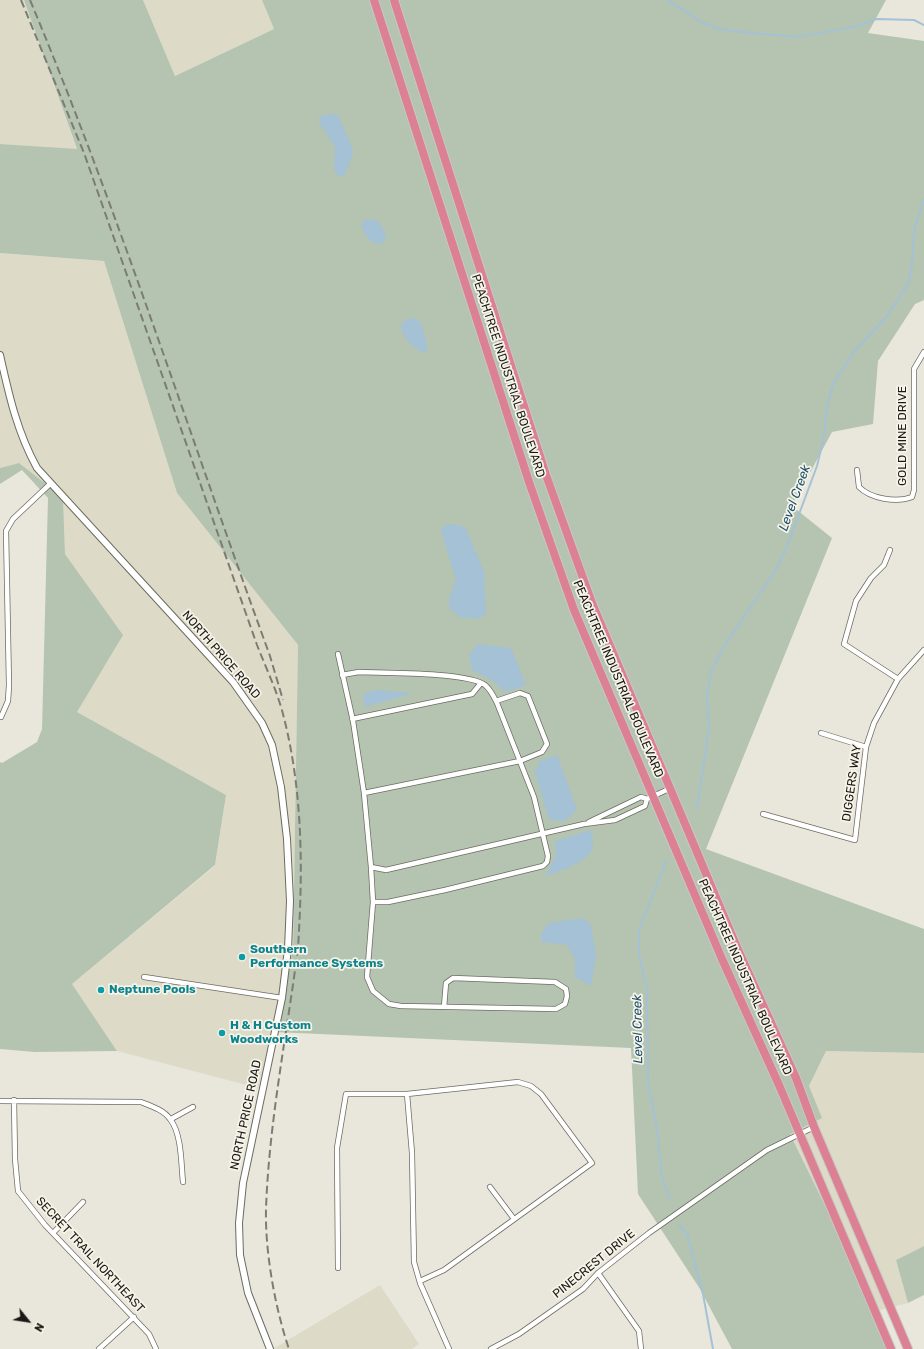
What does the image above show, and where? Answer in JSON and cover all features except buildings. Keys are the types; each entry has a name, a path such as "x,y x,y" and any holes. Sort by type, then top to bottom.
{"highway":[{"name":"PEACHTREE INDUSTRIAL BOULEVARD","path":"374,0 528,482 574,610 650,797 779,1085 798,1134 890,1349"},
{"name":"PEACHTREE INDUSTRIAL BOULEVARD","path":"394,0 546,476 592,603 739,952 796,1078 814,1127 908,1349"}],"street":[{"name":"GOLD MINE DRIVE","path":"857,470 859,487 872,497 904,500 912,496 914,490 914,369 924,352"},
{"name":"NORTH PRICE ROAD","path":"0,355 19,430 37,468 50,484 233,682 262,723 272,745 281,787 288,854 290,901 288,949 282,998 250,1141 243,1183 239,1223 240,1255 248,1293 270,1349"},
{"path":"1,717 8,701 9,685 6,531 13,519 50,484"},
{"path":"890,550 884,564 871,578 856,601 844,644 898,679"},
{"path":"0,572 6,572"},
{"name":"DIGGERS WAY","path":"764,814 855,840 866,747 874,723 898,679 924,650"},
{"path":"338,654 352,720 364,793 371,867 372,902 367,977 373,991 389,1004 401,1006 444,1007 556,1009 564,1004 567,996 566,989 555,982 453,978 446,983 444,1007"},
{"path":"342,675 359,672 466,678 481,683 491,691 534,797 548,856 547,862 543,866 445,890 388,902 372,902"},
{"path":"352,720 472,694 481,683"},
{"path":"364,793 520,761 542,752 547,744 528,696 520,693 496,701"},
{"path":"821,733 866,747"},
{"path":"584,824 642,797 650,797 671,788"},
{"path":"371,867 386,870 584,824 615,820 645,806 650,797"},
{"path":"144,977 282,998"},
{"path":"338,1268 337,1148 346,1094 407,1094 518,1082 531,1086 549,1103 592,1163 444,1270 420,1281"},
{"path":"407,1094 412,1153 414,1262 420,1281 449,1349"},
{"name":"SECRET TRAIL NORTHEAST","path":"14,1100 15,1160 18,1191 53,1233 149,1334 156,1349"},
{"path":"0,1101 141,1102 159,1110 171,1119 180,1145 183,1182"},
{"path":"171,1119 194,1107"},
{"name":"PINECREST DRIVE","path":"491,1349 519,1334 583,1289 598,1273 649,1233 766,1150 814,1127"},
{"path":"490,1187 514,1219"},
{"path":"53,1233 83,1202"},
{"path":"598,1273 639,1331 641,1349"},
{"path":"99,1349 134,1317"}],"shaded area":[{"path":"0,0 24,0 77,150 0,144"},
{"path":"143,0 262,0 274,29 175,76"},
{"path":"0,253 104,261 177,493 298,645 293,950 275,1032 258,1088 117,1051 72,984 215,866 226,795 77,712 122,634 65,554 63,497 19,463 0,468"},
{"path":"826,1051 924,1053 924,1246 896,1260 908,1303 873,1312 836,1228 790,1134 809,1086"},
{"path":"380,1285 419,1344 412,1349 273,1349"}],"green space":[{"path":"24,0 143,0 175,76 274,29 262,0 886,0 868,33 924,41 924,300 915,304 878,361 873,424 832,432 792,506 832,538 706,849 924,929 924,1053 826,1051 809,1086 822,1118 790,1134 836,1228 890,1349 732,1349 700,1289 638,1194 631,1048 275,1032 293,950 298,645 177,493 104,261 0,253 0,144 77,149"},
{"path":"19,463 63,497 65,554 123,635 77,712 226,795 215,865 72,984 117,1051 35,1052 0,1049 0,762 2,763 37,742 42,729 48,498 22,470 0,484 0,468"},
{"path":"924,1246 924,1295 908,1303 896,1260"}],"water":[{"path":"330,114 338,115 352,147 353,154 345,175 338,176 334,169 335,147 319,122 320,116"},
{"path":"373,219 380,223 386,236 384,242 375,243 369,240 361,225 365,220"},
{"path":"414,318 421,323 427,344 427,350 424,353 408,342 403,334 401,325 406,320"},
{"path":"454,524 465,527 484,571 486,613 478,619 460,617 449,608 449,598 456,580 441,530 444,525"},
{"path":"477,644 511,648 526,685 504,691 493,681 472,670 469,656"},
{"path":"376,690 413,693 365,707 363,694"},
{"path":"557,755 577,810 563,822 549,819 535,772 540,761"},
{"path":"591,830 593,840 592,849 585,858 572,866 545,876 556,856 555,841"},
{"path":"583,918 591,925 596,955 591,986 575,977 575,959 567,945 541,942 541,934 549,923"}],"waterway":[{"path":"667,0 702,22 717,28 733,31 797,37 858,26 876,19 914,20 924,25"},
{"name":"Level Creek","path":"697,808 709,728 707,695 711,672 723,648 777,568 786,549 817,466 824,437 827,405 834,382 854,352 887,316 908,284 912,266 914,230 924,199"},
{"name":"Level Creek","path":"666,861 639,930 639,954 647,990 648,1082 657,1129 662,1177 670,1200"},
{"name":"Level Creek","path":"679,1225 687,1234 703,1294 713,1349"}],"railway":[{"path":"21,0 84,153 257,645 278,697 290,743 298,801 300,830 300,918 294,980 279,1078 271,1144 266,1209 267,1243 272,1280 279,1316 289,1349"},
{"path":"30,0 94,162 154,326 270,656 283,700"}],"place":[{"name":"Southern Performance Systems","path":"242,957"},
{"name":"Neptune Pools","path":"101,990"},
{"name":"H & H Custom Woodworks","path":"222,1033"}]}
